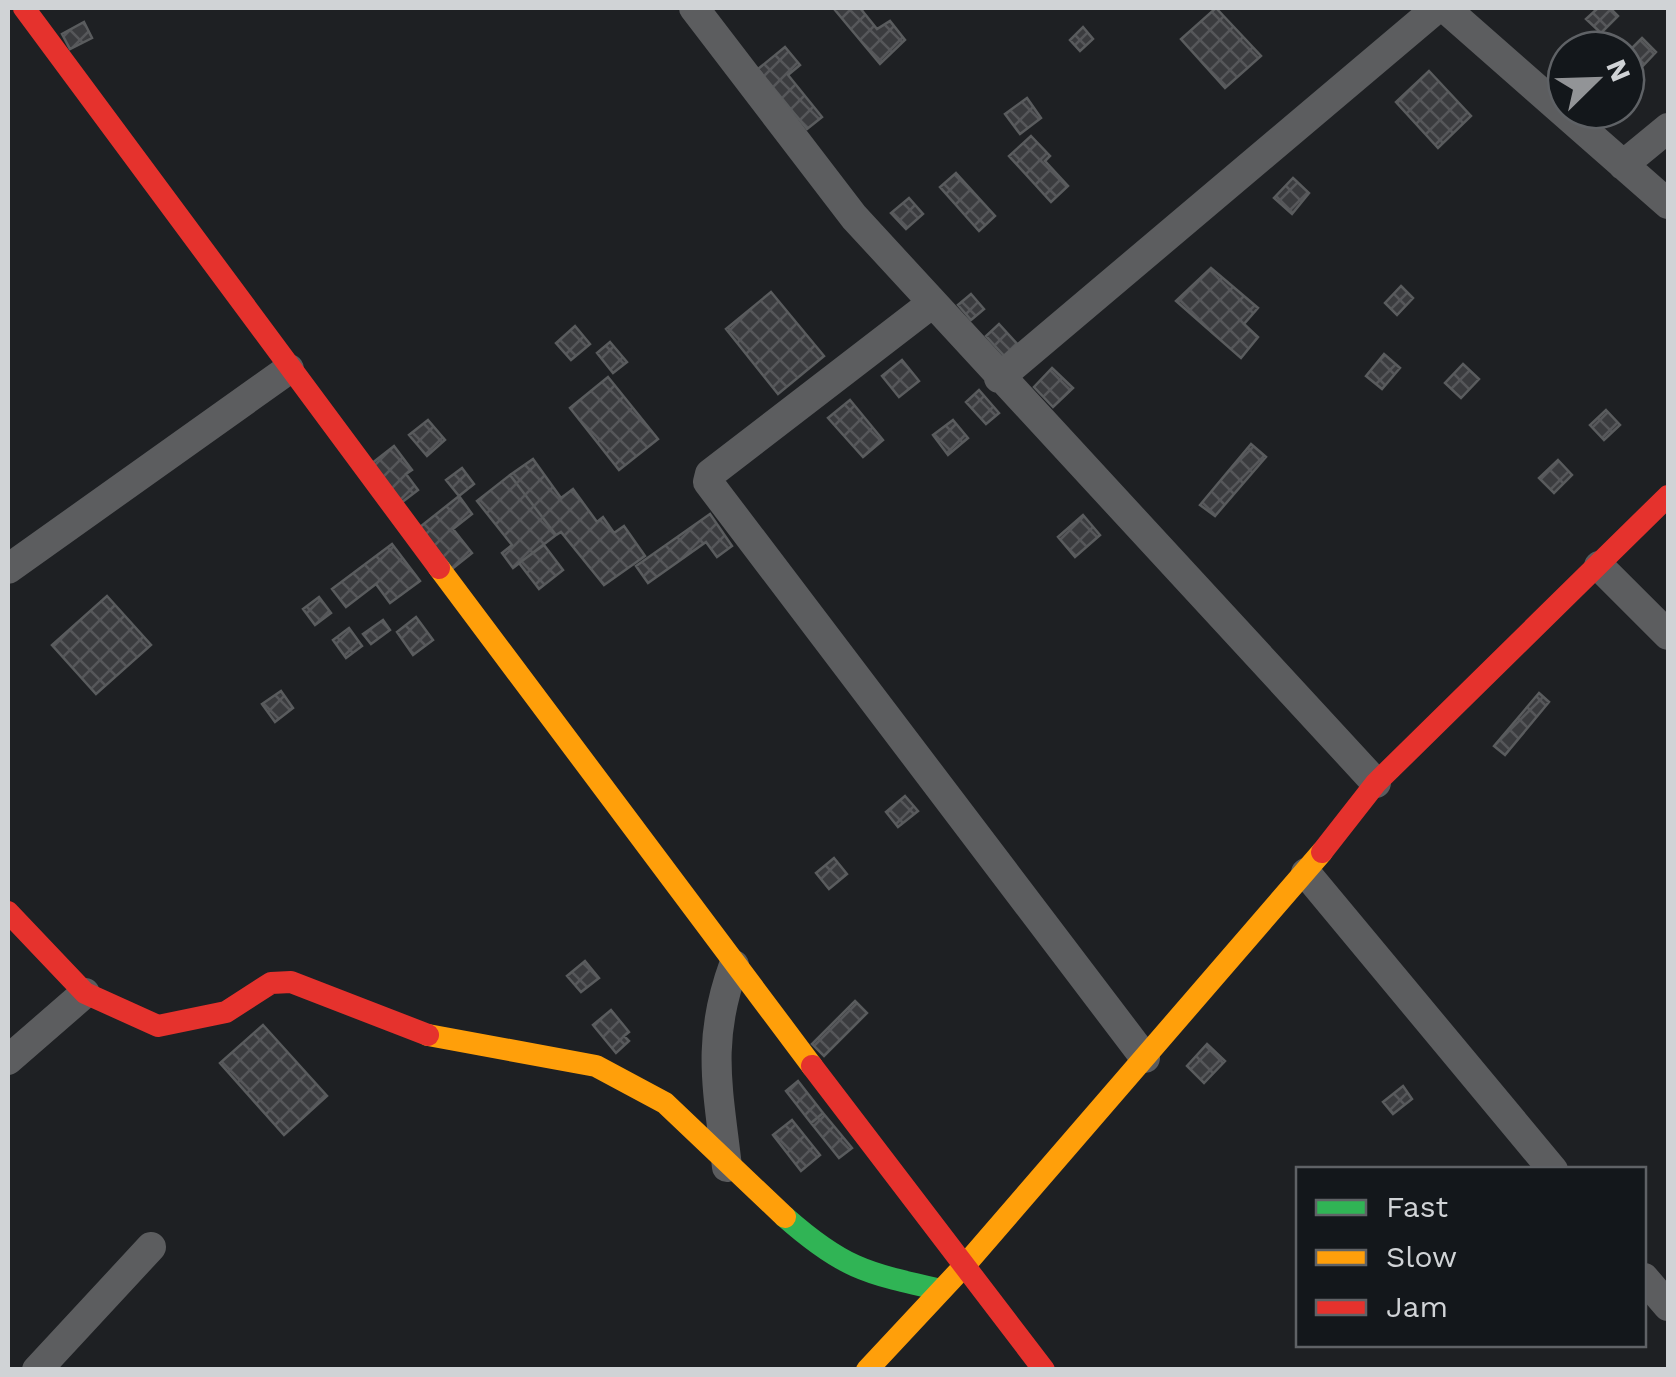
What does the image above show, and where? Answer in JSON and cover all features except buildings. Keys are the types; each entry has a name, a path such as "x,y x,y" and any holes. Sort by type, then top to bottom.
{"street":[{"path":"24,8 734,965 1044,1370"},
{"path":"694,8 854,217 1376,783"},
{"path":"999,378 1437,8"},
{"path":"1445,8 1668,204"},
{"path":"1623,164 1668,128"},
{"path":"931,304 710,474 708,482 1146,1058"},
{"path":"8,570 289,369"},
{"path":"866,1370 966,1264 1306,874 1376,783 1668,496"},
{"path":"1598,566 1668,635"},
{"path":"1306,874 1550,1167"},
{"path":"8,912 85,993 158,1026 226,1012 271,983 291,982 430,1036 596,1066 665,1104 727,1167 820,1248 861,1272 942,1290"},
{"path":"727,1167 714,1052 719,1007 734,965"},
{"path":"8,1060 85,993"},
{"path":"37,1370 151,1248"},
{"path":"1646,1280 1668,1306"}],"traffic: fast":[{"path":"785,1217 824,1248 857,1267 941,1290"}],"traffic: slow":[{"path":"439,568 812,1066"},
{"path":"867,1370 966,1264 1322,852"},
{"path":"428,1035 596,1066 665,1103 785,1217"}],"traffic: jam":[{"path":"24,8 439,568"},
{"path":"1322,852 1376,783 1668,496"},
{"path":"8,912 85,993 158,1026 226,1012 271,983 291,982 428,1035"},
{"path":"812,1066 1044,1370"}]}
